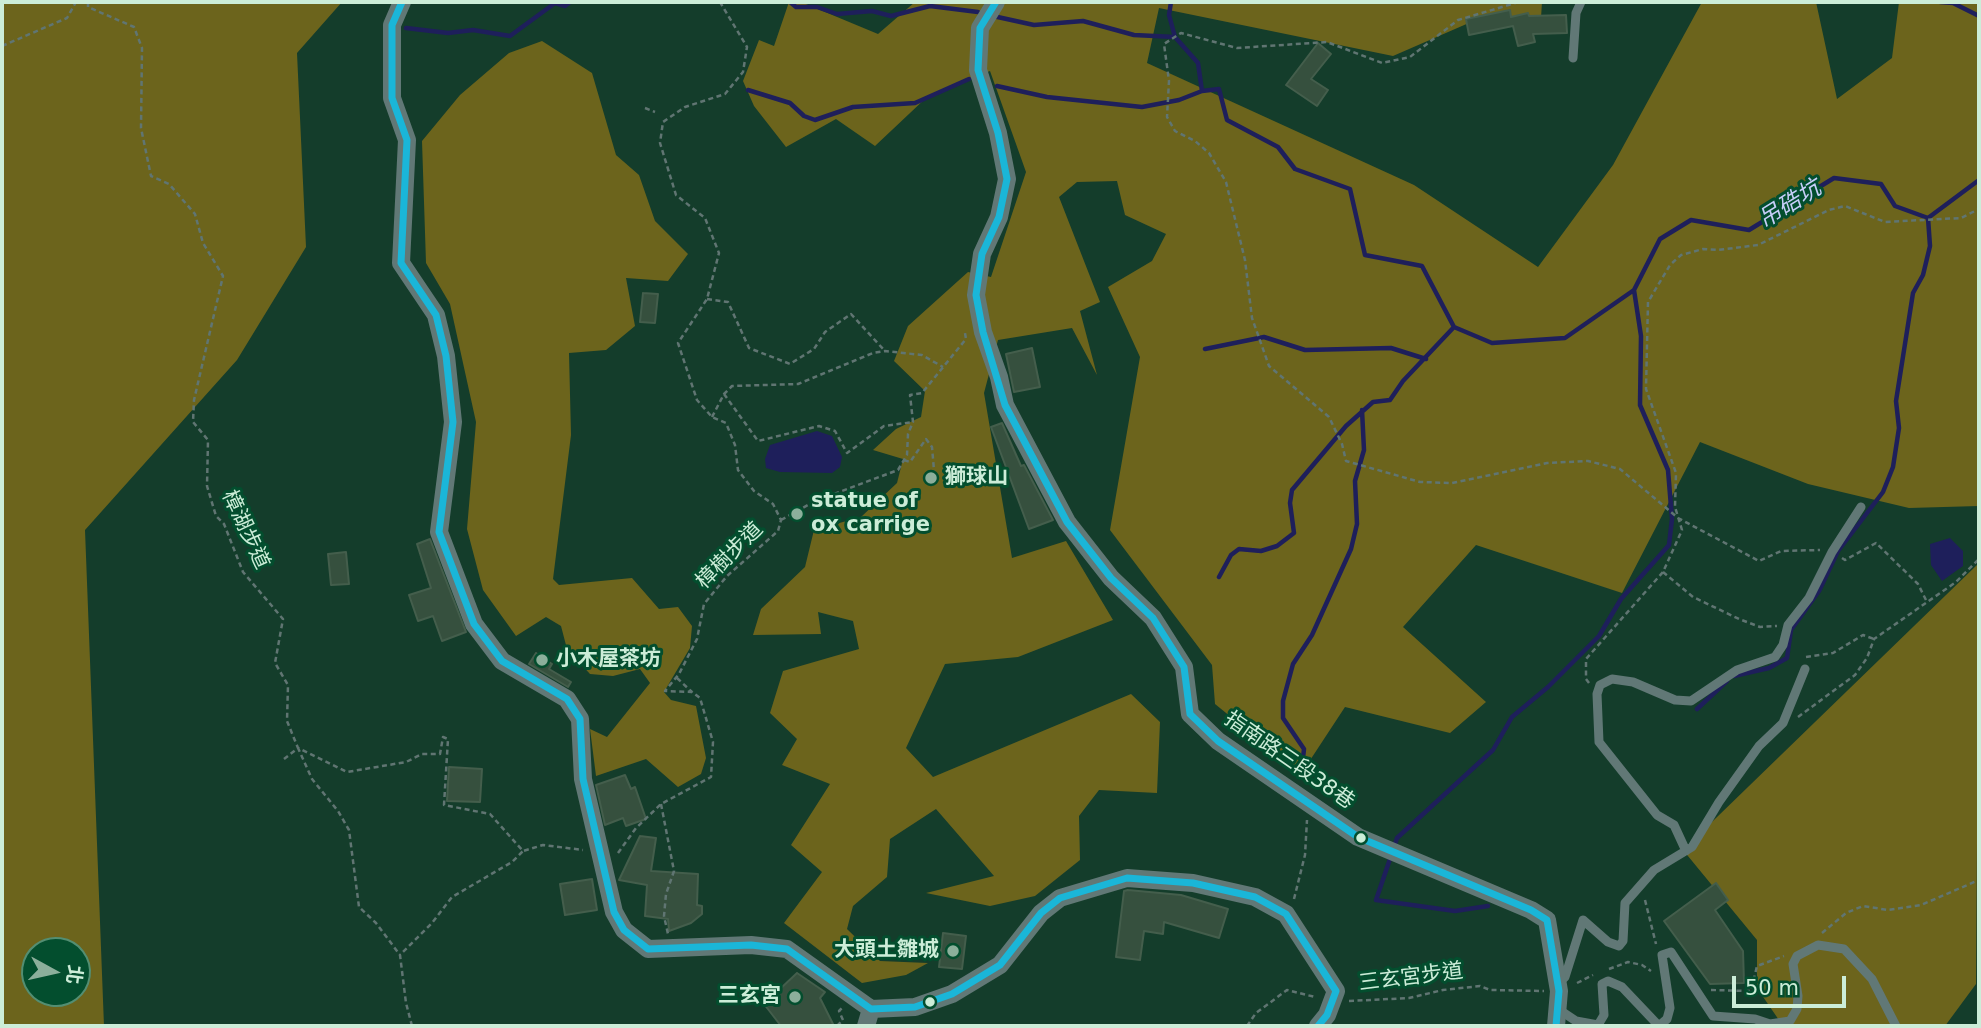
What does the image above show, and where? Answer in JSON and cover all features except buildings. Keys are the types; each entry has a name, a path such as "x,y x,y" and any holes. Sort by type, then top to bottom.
{"street":[{"path":"402,2 392,25 392,98 407,140 401,263 436,315 446,356 453,422 439,533 474,624 502,662 567,699 580,719 583,779 614,912 624,930 648,949 751,945 787,949 869,1018 915,1007 952,994 1000,965 1041,913 1060,898 1127,878 1205,886 1255,897 1286,914 1336,990 1318,1026"},
{"name":"指南路三段38巷","path":"996,2 980,28 978,70 998,133 1007,179 999,217 982,254 976,295 983,332 1006,405 1068,523 1111,578 1153,618 1184,667 1190,714 1218,741 1358,836 1531,910 1547,920 1558,987"},
{"path":"1557,1018 1558,987"}],"lane":[{"path":"1573,58 1576,13 1581,2"},
{"path":"1686,851 1674,825 1657,815 1599,742 1597,694 1600,685 1612,679 1633,682 1675,699 1691,701 1737,670 1775,657 1783,645 1788,625 1810,597 1832,552 1861,508"},
{"path":"1558,987 1565,977 1583,920 1608,942 1619,946 1623,942 1625,903 1654,870 1692,847 1719,802 1759,746 1783,723 1805,669"},
{"path":"1557,1018 1598,1025 1604,1014 1602,984 1608,981 1622,987 1659,1026 1667,1019 1670,1008 1662,955 1671,952 1713,1016 1755,1018 1769,1025 1790,1021 1797,1009 1798,996 1793,964 1797,956 1818,945 1844,949 1872,979 1896,1026"}],"path":[{"path":"2,46 67,18 76,2"},
{"name":"樟湖步道","path":"88,2 88,7 134,27 142,48 141,128 152,176 169,184 195,214 203,243 223,276 194,400 192,422 208,440 208,486 216,516 224,524 243,572 283,619 275,663 288,685 286,721 298,748"},
{"name":"樟樹步道","path":"676,677 697,639 704,604 727,576 778,531 781,520 773,504 754,491 738,470 736,445 726,423 712,417 697,400 678,342 707,299 719,253 705,218 676,195 660,143 663,122 685,107 725,94 743,72 747,47 720,2"},
{"path":"1520,2 1458,20 1410,57 1382,64 1327,42 1237,48 1181,33 1166,43 1167,112 1175,131 1195,141 1209,153 1226,182 1245,260 1256,328 1269,366 1329,417 1349,462 1420,482 1452,483 1548,463 1588,461 1620,469 1677,517 1759,561 1781,551 1832,552"},
{"path":"645,108 655,112"},
{"path":"1597,694 1586,679 1586,659 1663,572 1682,530 1675,507 1676,473 1646,388 1648,302 1670,265 1681,254 1703,249 1758,245 1829,210 1845,206 1885,222 1961,218 1979,209"},
{"path":"707,299 727,302 748,348 785,362 796,361 814,349 825,332 851,314 885,351"},
{"path":"781,520 815,501 898,470 904,460 913,422 910,395 922,393 966,339"},
{"path":"712,417 723,394 732,386 798,384 815,374 885,351 922,355 943,367"},
{"path":"723,394 758,441 819,426 835,431 847,453 884,426 913,422"},
{"path":"904,460 910,462 926,439 932,447 935,482"},
{"path":"1845,561 1876,543 1918,584 1927,602"},
{"path":"1783,723 1814,708 1855,675 1867,658 1874,639 1956,582 1979,559"},
{"path":"1663,572 1693,597 1739,619 1760,627 1788,625"},
{"path":"1783,645 1797,658 1833,653 1863,635 1874,639"},
{"path":"400,955 432,923 452,897 512,862 523,851 543,845 602,858 615,856 636,828 661,804 711,777 713,742 700,698 676,677 665,691 692,692"},
{"path":"298,748 347,772 406,762 422,754 440,754 443,737 448,739 444,805 490,814 523,851"},
{"path":"284,759 298,748"},
{"path":"298,748 312,779 349,830 359,907 376,923 400,955 412,1026"},
{"path":"1286,914 1298,891 1305,855 1309,803"},
{"path":"661,804 674,871 666,894 664,916 672,950"},
{"path":"1641,887 1653,937 1662,955"},
{"name":"三玄宮步道","path":"1247,1026 1256,1013 1287,990 1312,997 1349,1001 1409,998 1443,990 1480,986 1490,990 1558,987 1628,962 1643,965 1665,981"},
{"path":"837,1026 843,1020 839,1011 843,1007"},
{"path":"3,1026 54,1026"}],"shaded area":[{"path":"2,2 342,2 297,53 306,247 237,360 85,530 104,1026 2,1026"},
{"path":"789,2 801,2 878,34 915,2 1542,2 1541,18 1478,19 1393,56 1159,8 1147,63 1414,185 1538,267 1613,165 1702,2 1816,2 1837,99 1892,58 1899,2 1979,2 1979,506 1909,508 1808,484 1700,442 1622,593 1476,545 1403,627 1486,702 1450,733 1345,707 1301,774 1215,704 1212,665 1110,530 1140,357 1108,287 1152,261 1166,234 1125,215 1117,181 1077,182 1059,197 1100,302 1080,311 1097,375 1072,328 998,340 984,393 1012,558 1066,541 1113,620 1018,657 945,664 906,748 933,777 1131,694 1160,722 1157,793 1099,790 1079,816 1080,860 1035,896 990,906 926,893 994,876 936,809 890,839 887,877 853,906 847,929 880,961 928,963 906,975 862,983 784,923 822,872 791,845 830,784 782,765 797,739 770,713 783,671 859,649 853,621 818,612 821,634 753,635 761,609 805,567 814,530 861,517 897,483 903,459 873,450 896,429 921,417 925,391 894,361 908,326 968,272 991,277 1026,172 990,71 927,97 875,146 836,119 786,147 754,106 743,81 759,40 774,46"},
{"path":"542,41 592,73 616,155 639,175 655,221 688,254 668,281 626,278 635,326 606,350 569,353 571,435 553,579 559,585 632,578 659,609 678,607 692,626 690,648 664,692 671,700 696,706 706,758 701,774 678,787 646,759 596,776 590,729 607,737 650,683 640,669 613,676 590,674 567,649 561,626 546,617 516,636 483,590 467,529 476,422 450,304 426,263 422,141 460,95 509,53"},
{"path":"817,431 832,436 842,457 840,467 832,473 780,472 766,468 765,459 770,445"},
{"path":"1950,538 1963,551 1963,566 1942,581 1931,565 1930,544"},
{"path":"1979,563 1976,984 1945,1026 1783,1026 1757,988 1757,940 1683,850"}],"waterway":[{"path":"406,28 448,33 473,30 510,36 555,3 565,6 570,2"},
{"path":"790,2 796,7 817,7 837,14 872,11 891,16 930,6 978,12"},
{"name":"吊硞坑","path":"1171,2 1169,15 1175,37 1198,63 1202,91 1219,89 1227,120 1278,147 1295,169 1350,189 1365,255 1422,266 1454,327 1492,343 1565,338 1634,290 1660,239 1691,220 1749,230 1834,178 1881,184 1895,206 1928,218 1979,180"},
{"path":"1940,2 1953,3 1979,16"},
{"path":"993,16 1034,25 1083,21 1134,35 1175,37"},
{"path":"748,90 790,103 804,116 815,120 853,107 915,103 969,79"},
{"path":"997,86 1047,97 1142,107 1179,100 1202,91"},
{"path":"1734,676 1769,668 1787,658 1791,630 1819,591 1838,551 1883,492 1893,467 1899,428 1896,401 1913,293 1923,275 1930,246 1928,218"},
{"path":"1394,847 1397,838 1493,750 1512,717 1548,687 1599,636 1621,599 1669,545 1672,519 1668,470 1640,405 1641,336 1634,290"},
{"path":"1219,577 1231,555 1239,549 1261,551 1277,546 1294,533 1290,503 1292,490 1346,426 1373,402 1390,400 1403,381 1454,327"},
{"path":"1205,349 1264,337 1305,350 1391,348 1426,359"},
{"path":"1309,770 1303,758 1304,749 1283,718 1283,701 1293,664 1312,635 1351,549 1357,524 1355,481 1364,450 1362,410"},
{"path":"1697,709 1727,681"},
{"path":"1391,856 1376,900 1455,911 1488,906"}],"transit line":[{"path":"402,2 392,25 392,98 407,140 401,263 436,315 446,356 453,422 439,532 474,624 502,661 567,699 580,719 583,779 614,912 624,930 648,949 751,945 787,949 871,1009 915,1007 952,994 1000,965 1041,913 1060,898 1127,878 1193,883 1255,897 1286,914 1336,991 1327,1015 1318,1026"},
{"path":"996,2 980,28 978,70 998,133 1007,179 999,217 982,254 976,295 983,332 1005,405 1067,522 1111,578 1153,618 1184,667 1190,714 1218,741 1358,837 1531,910 1547,920 1559,991 1556,1026"}],"place":[{"name":"獅球山","path":"931,478"},
{"name":"statue of ox carrige","path":"797,514"},
{"name":"小木屋茶坊","path":"542,660"},
{"name":"大頭土雛城","path":"953,951"},
{"name":"三玄宮","path":"795,997"}]}
